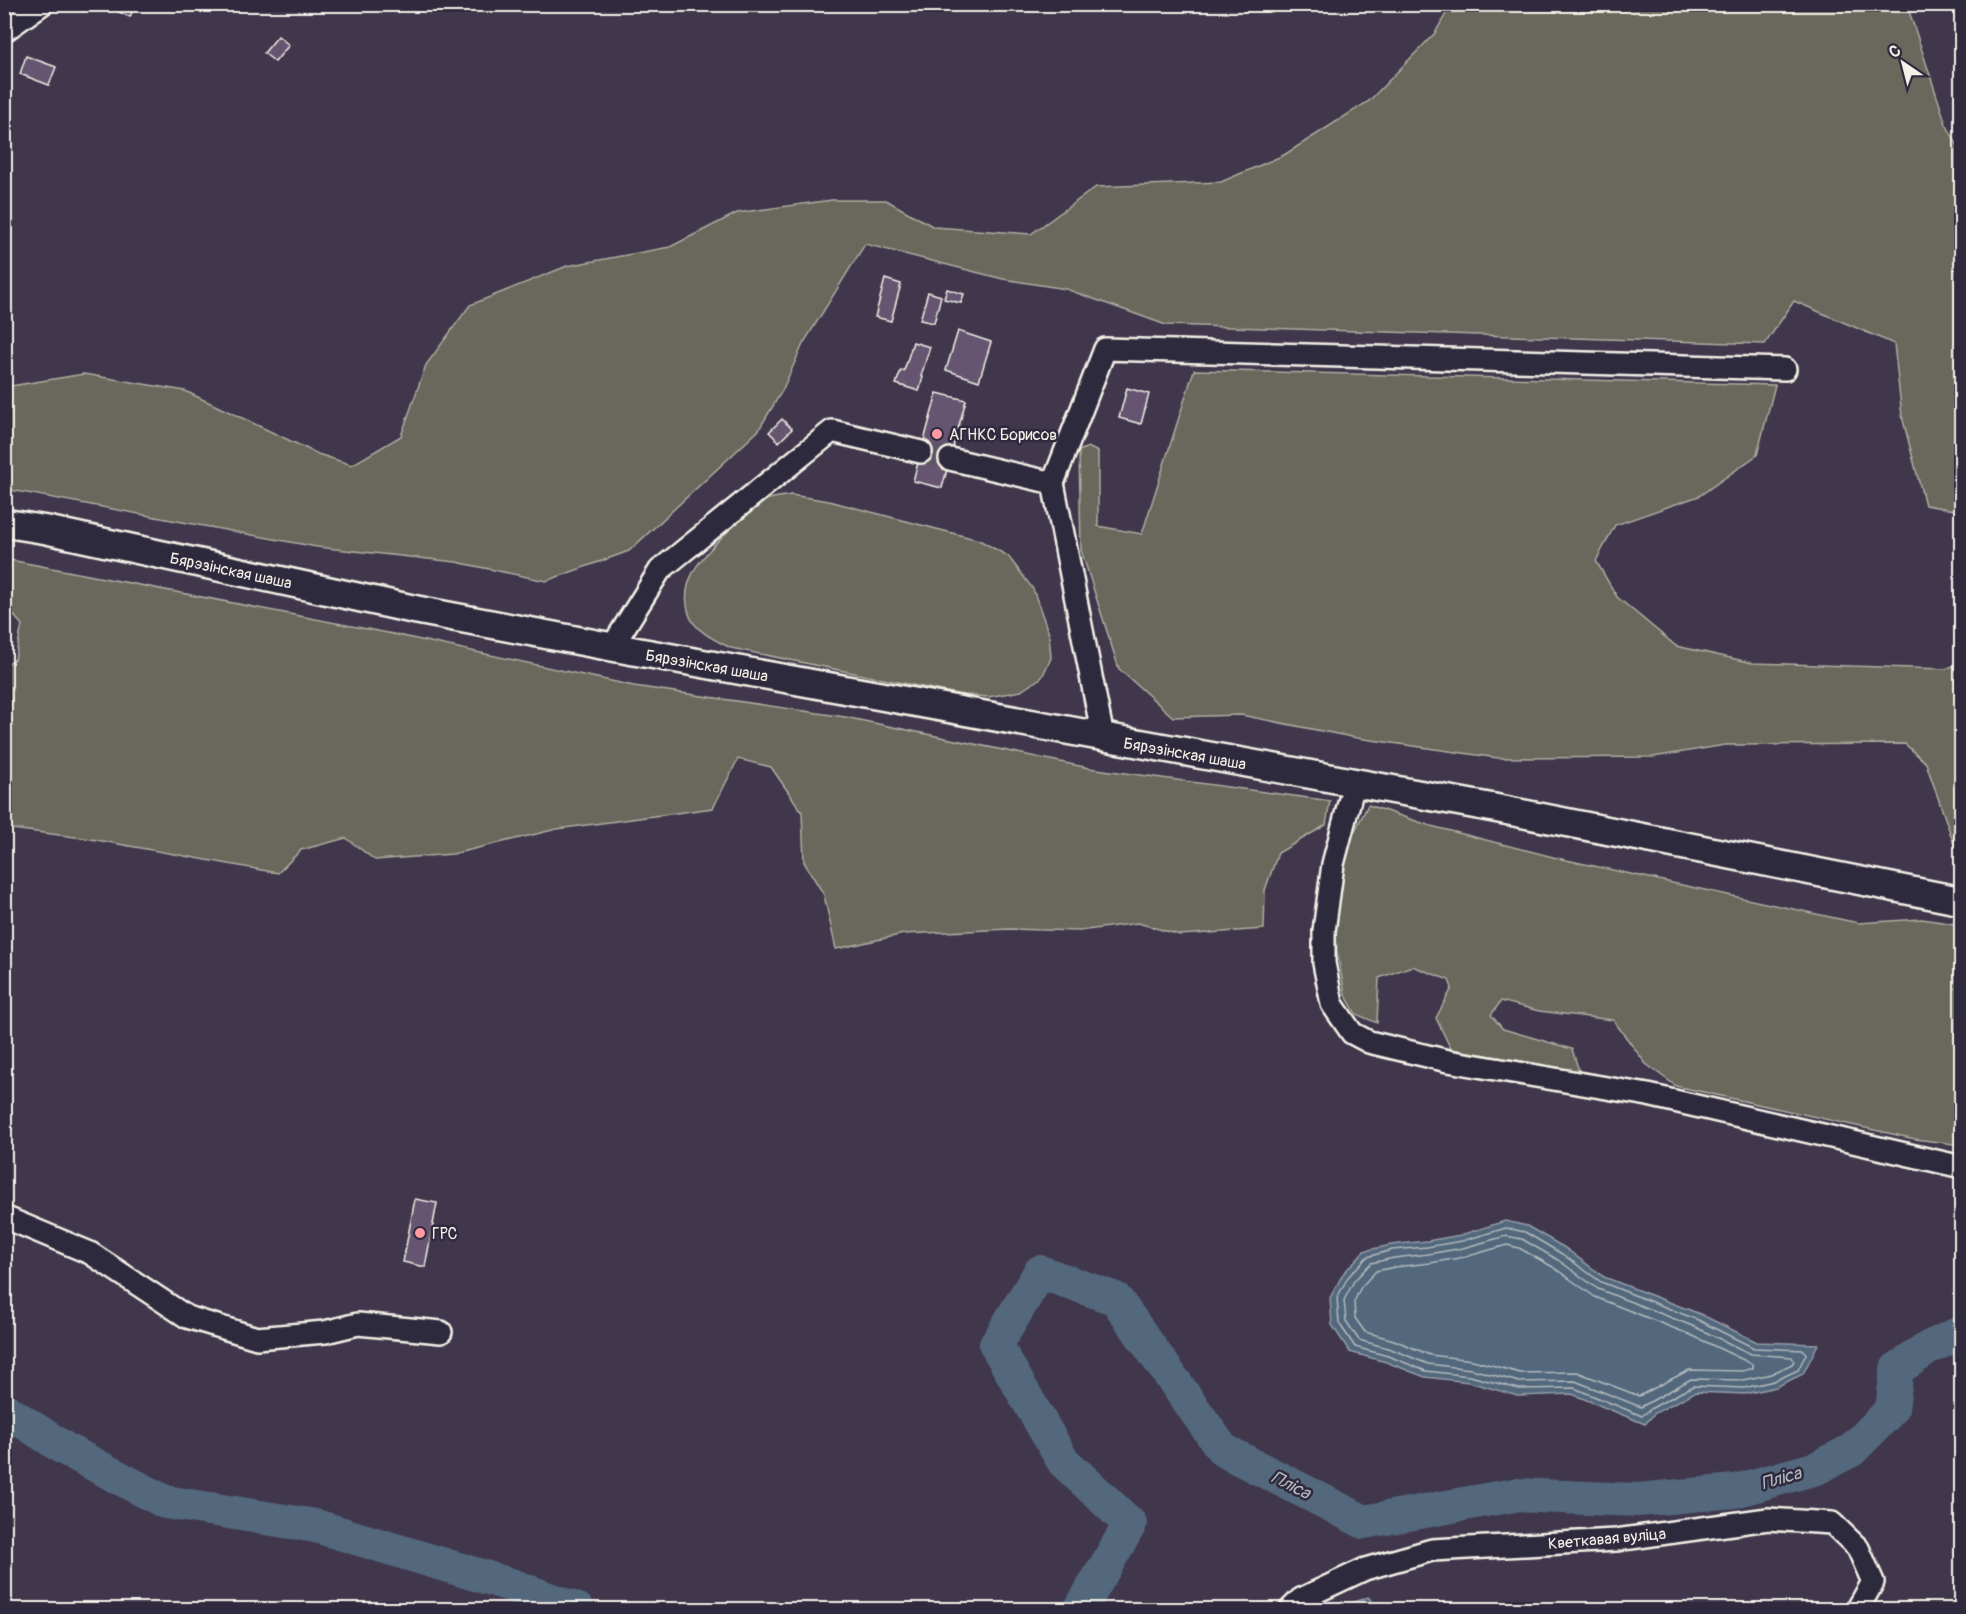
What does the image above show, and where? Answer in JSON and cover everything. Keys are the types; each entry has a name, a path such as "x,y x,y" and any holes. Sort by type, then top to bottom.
{"main road":[{"name":"Бярэзінская шаша","path":"4,524 58,533 417,609 612,647 1494,808 1962,901"}],"street":[{"path":"4,32 42,4"},
{"path":"1103,737 1053,483 1105,349 1785,369"},
{"path":"612,647 660,570 832,431 921,452"},
{"path":"950,459 1053,483"},
{"path":"1354,784 1333,864 1324,931 1324,963 1332,1004 1352,1033 1369,1042 1448,1061 1648,1095 1962,1167"},
{"path":"4,1217 90,1253 187,1317 257,1338 325,1332 358,1324 441,1332"},
{"name":"Кветкавая вуліца","path":"1290,1610 1301,1599 1365,1569 1432,1550 1616,1540 1768,1519 1832,1523 1858,1548 1872,1582 1857,1610"}],"green space":[{"path":"1451,5 1907,5 1946,124 1961,152 1961,511 1925,505 1902,416 1894,344 1794,301 1765,344 1166,325 1066,289 1003,279 865,244 803,344 782,391 758,431 629,551 546,581 456,562 317,547 5,489 5,387 84,374 185,391 318,454 352,465 401,436 426,365 470,305 567,266 670,247 737,213 832,200 886,200 934,227 1031,234 1096,187 1221,182 1284,155 1369,101 1435,33"},
{"path":"1194,370 1775,385 1757,455 1699,496 1615,525 1596,561 1617,597 1676,646 1753,663 1945,669 1961,663 1961,848 1955,847 1926,763 1905,744 1725,745 1653,757 1498,758 1357,738 1241,715 1173,717 1119,669 1081,550 1079,451 1088,447 1098,452 1098,526 1142,534"},
{"path":"791,495 829,501 979,540 1008,556 1033,589 1049,634 1051,658 1042,677 1021,691 988,697 957,694 731,648 707,635 696,626 689,614 687,590 695,569 738,520 758,504"},
{"path":"5,559 393,634 634,686 845,717 1089,768 1330,801 1326,825 1278,853 1265,890 1264,929 1180,935 1138,923 1079,931 1009,929 904,934 836,949 824,895 804,862 802,812 771,767 738,759 713,808 557,829 453,854 375,860 346,838 301,850 278,873 91,839 5,828 5,665 15,659 22,625 5,605"},
{"path":"1368,805 1431,826 1557,858 1858,923 1922,919 1961,925 1961,1145 1915,1139 1676,1086 1646,1064 1613,1020 1539,1011 1501,1001 1491,1015 1503,1029 1572,1049 1579,1071 1451,1049 1436,1018 1452,988 1449,980 1412,966 1379,978 1377,1023 1356,1014 1345,994 1337,953 1335,915 1345,850"}],"water":[{"path":"1505,1221 1527,1226 1565,1248 1604,1277 1700,1314 1757,1342 1818,1344 1803,1374 1776,1387 1745,1394 1695,1392 1655,1413 1645,1424 1572,1394 1518,1396 1469,1382 1425,1377 1386,1362 1350,1352 1332,1325 1330,1298 1343,1274 1364,1251 1461,1235"},
{"path":"1368,1597 1379,1609 1336,1608"}],"building":[{"path":"101,4 135,4 130,17"},
{"path":"278,36 289,45 275,62 264,53"},
{"path":"26,56 56,67 49,85 20,74"},
{"path":"885,279 901,284 891,321 875,317"},
{"path":"947,289 964,294 961,303 944,299"},
{"path":"928,292 941,296 934,323 920,320"},
{"path":"958,331 991,342 979,381 946,370"},
{"path":"913,342 930,347 919,391 896,384 901,370 904,371"},
{"path":"1127,388 1149,394 1141,424 1119,418"},
{"path":"937,393 966,400 942,488 913,481"},
{"path":"782,419 792,429 779,442 769,432"},
{"name":"ГРС","path":"415,1199 437,1203 425,1267 403,1262"}],"waterway":[{"name":"Пліса","path":"1080,1610 1130,1524 1063,1461 996,1345 1040,1272 1116,1299 1223,1450 1364,1522 1514,1495 1637,1500 1735,1491 1817,1468 1852,1450 1892,1409 1897,1369 1930,1347 1962,1332"},
{"path":"4,1409 65,1449 165,1502 316,1526 511,1585 578,1610"}],"tunnel":[{"path":"921,452 950,459"}],"place":[{"name":"АГНКС Борисов","path":"937,434"},
{"name":"ГРС","path":"420,1233"}]}
